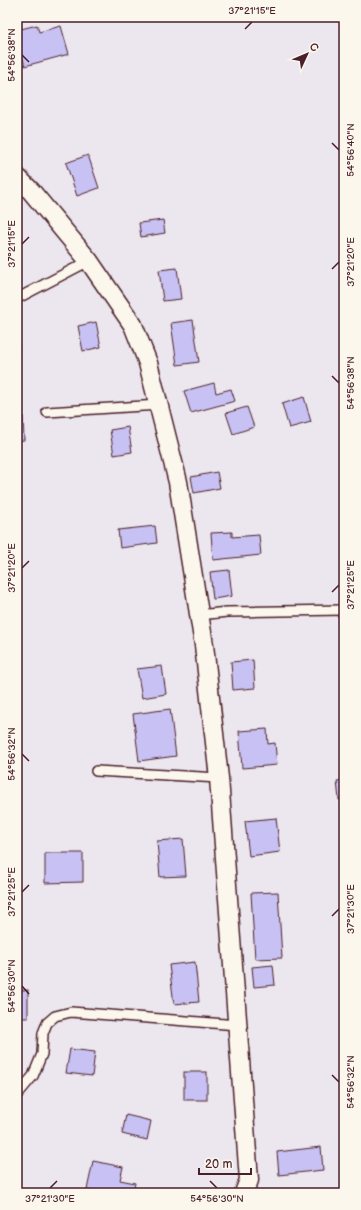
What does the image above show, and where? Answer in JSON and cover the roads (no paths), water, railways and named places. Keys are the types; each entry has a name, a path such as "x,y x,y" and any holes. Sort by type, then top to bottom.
{"street":[{"path":"17,176 89,261 133,325 148,363 178,482 204,645 219,778 249,1180 244,1193"}],"lane":[{"path":"20,297 89,261"},
{"path":"47,412 159,405"},
{"path":"199,615 227,612 344,610"},
{"path":"96,771 219,778"},
{"path":"17,1095 33,1076 42,1054 43,1033 47,1023 55,1016 71,1012 238,1025"}]}
